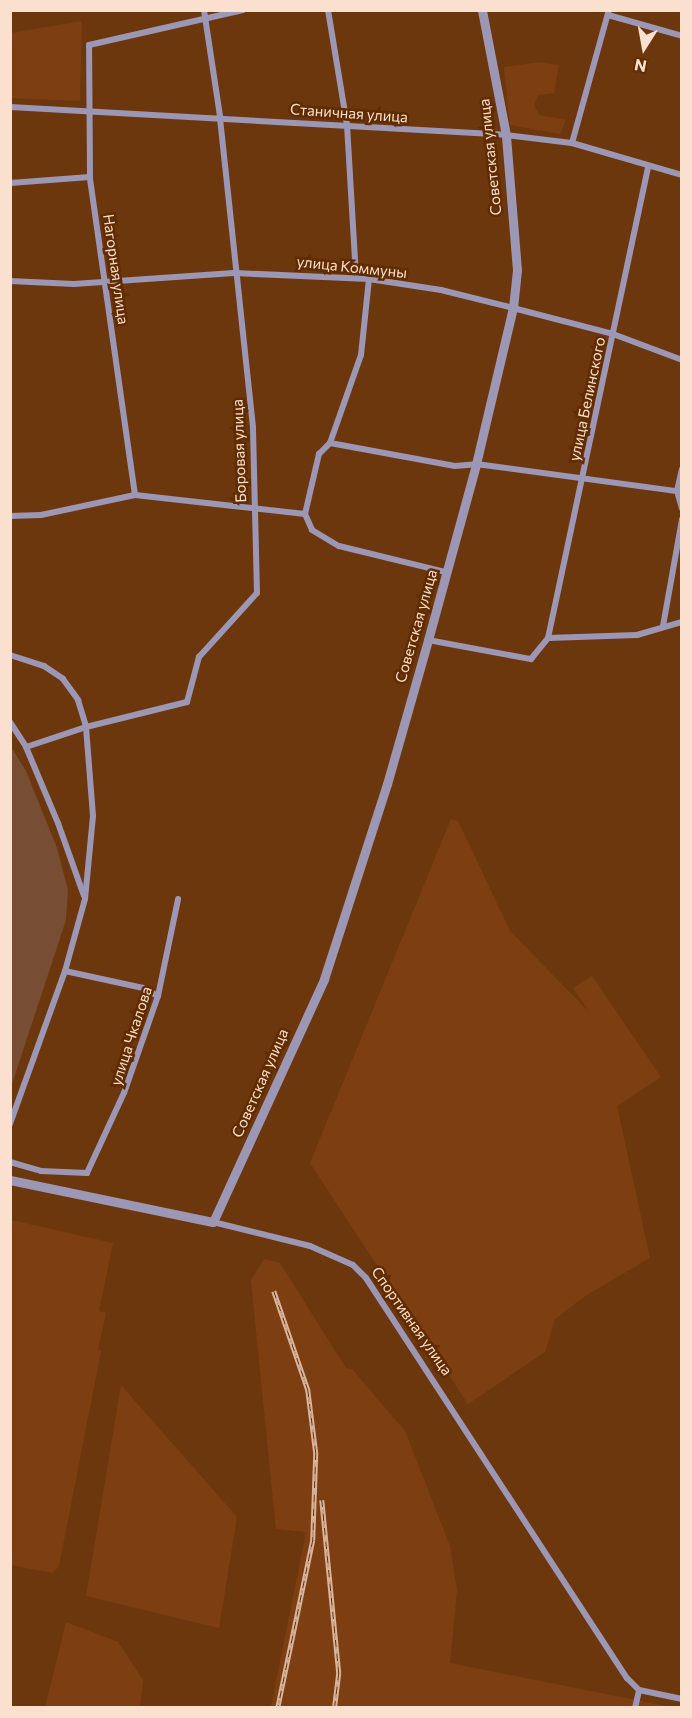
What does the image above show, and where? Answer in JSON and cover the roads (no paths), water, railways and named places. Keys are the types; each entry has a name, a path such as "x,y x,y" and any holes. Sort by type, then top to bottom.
{"street":[{"name":"Боровая улица","path":"26,747 86,727 187,702 199,657 257,593 253,508 254,427 234,273 220,116 204,10"},
{"path":"206,19 243,10"},
{"path":"328,10 347,125 356,278"},
{"name":"Советская улица","path":"213,1222 324,979 387,784 428,640 476,464 513,308 517,270 506,135 482,10"},
{"path":"572,143 609,13 681,36"},
{"name":"Нагорная улица","path":"135,495 90,177 89,45 206,19"},
{"name":"Станичная улица","path":"10,107 220,116 506,135 572,143 681,175"},
{"name":"улица Белинского","path":"548,638 648,166"},
{"path":"10,183 90,177"},
{"name":"улица Коммуны","path":"10,281 74,284 234,273 369,279 441,290 513,308 613,334 681,360"},
{"path":"369,279 361,355 330,443 320,454 305,514 312,530 339,546 446,572"},
{"path":"330,443 455,466 476,464 584,476 679,491"},
{"path":"681,469 679,491 681,508"},
{"path":"10,516 41,515 135,495 305,514"},
{"path":"663,626 681,519"},
{"path":"428,640 531,659 548,638 637,635 681,622"},
{"path":"10,655 44,666 63,679 78,700 86,727 93,816 85,899 64,971 10,1124"},
{"path":"10,722 26,747 85,899"},
{"name":"улица Чкалова","path":"10,1162 41,1170 87,1173 124,1093 158,996 178,899"},
{"path":"64,971 143,988 158,996"},
{"name":"Спортивная улица","path":"10,1180 213,1222 310,1246 353,1265 366,1278 627,1678 639,1690"},
{"path":"635,1707 639,1690 681,1699"}],"railway":[{"path":"274,1291 308,1390 316,1453 313,1540 278,1708"},
{"path":"322,1500 339,1673 335,1708"}]}
